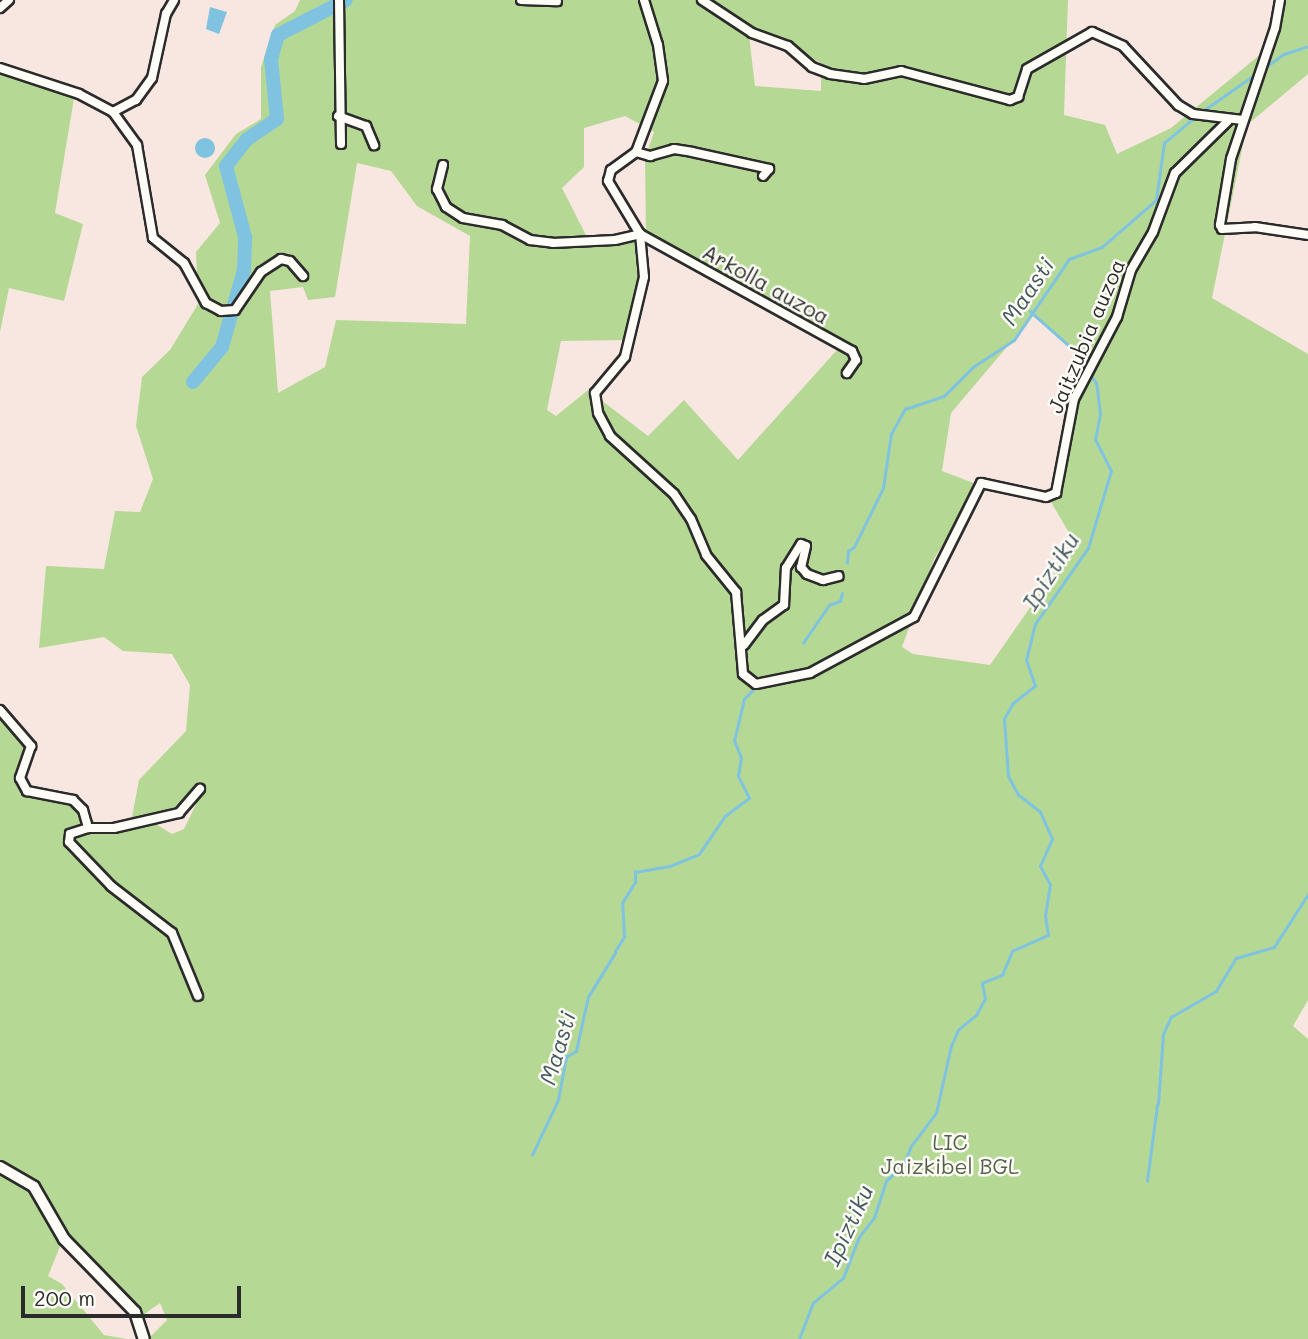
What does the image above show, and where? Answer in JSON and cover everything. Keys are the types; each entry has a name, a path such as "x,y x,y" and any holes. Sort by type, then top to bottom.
{"street":[{"path":"0,8 9,0"},
{"path":"113,113 136,100 152,78 166,14 174,0"},
{"path":"521,0 557,1"},
{"path":"644,0 658,45 663,81 636,152 611,170 608,181 634,216 640,234 644,277 625,357 596,393 598,414 610,436 674,495 691,519 706,555 736,592 744,645"},
{"path":"702,0 752,33 788,46 812,67 830,74 864,79 901,71 1010,100 1017,97 1027,69 1092,32 1123,46 1178,105 1193,114 1228,121 1243,120"},
{"path":"1280,0 1231,159 1220,225 1229,229 1255,227 1308,235"},
{"path":"339,4 338,116 341,144"},
{"path":"0,68 79,94 113,113 137,145 153,238 184,263 206,303 221,311 235,310 261,272 281,259 290,261 303,276"},
{"path":"338,116 366,126 375,138 374,145"},
{"name":"Jaitzubia auzoa","path":"744,645 743,674 749,682 769,683 810,673 914,617 931,574 981,483 1046,497 1056,493 1074,400 1117,317 1131,270 1153,232 1175,173 1228,121"},
{"path":"636,152 650,156 674,149 692,152 769,169 762,176"},
{"path":"443,165 437,189 446,207 463,219 502,225 530,240 553,243 615,240 640,234"},
{"name":"Arkolla auzoa","path":"640,234 852,351 856,360 847,373"},
{"path":"744,645 763,620 784,606 786,568 801,544 806,546 801,567 807,574 823,580 839,576"},
{"path":"0,710 31,746 20,778 27,791 73,800 83,810 88,828"},
{"path":"198,996 172,933 111,886 69,842 70,834 88,828 149,823 179,813 200,789"},
{"path":"0,1167 34,1187 64,1239 139,1317 144,1338"}],"green space":[{"name":"LIC Jaizkibel BGL","path":"300,0 1068,0 1064,115 1105,125 1117,154 1171,128 1262,53 1275,0 1308,0 1308,74 1247,125 1212,298 1308,354 1308,1000 1293,1026 1308,1039 1308,1339 148,1339 167,1320 160,1303 143,1315 63,1239 48,1276 62,1284 104,1335 127,1339 0,1339 0,715 27,737 19,782 40,793 77,795 95,823 131,822 139,780 186,731 190,685 172,654 123,651 104,637 39,648 46,566 104,569 115,511 140,512 153,479 136,426 142,377 170,350 198,304 196,252 220,223 205,175 236,134 261,119 261,67 275,25 295,11","holes":["748,27 821,63 821,91 755,86","625,116 654,132 645,158 646,238 592,247 562,188 584,167 584,128","357,163 391,171 417,206 470,236 466,324 336,320 325,367 278,393 270,291 303,287 308,300 335,297","646,238 764,303 837,350 738,460 684,400 648,436 588,390 556,416 547,410 561,341 628,340","1033,316 1090,363 1066,402 1051,502 1075,543 990,665 913,654 902,647 934,559 979,485 942,471 951,413","191,792 200,796 184,829 172,834 154,823 152,815 181,805"]},
{"path":"0,66 75,92 55,213 83,224 64,301 9,288 0,332"}],"water":[{"path":"210,7 227,12 219,34 206,29"},
{"path":"201,138 209,138 215,148 209,158 201,158 195,152 195,144"}],"waterway":[{"path":"193,382 222,347 244,270 245,237 226,166 246,140 277,119 271,59 278,35 346,0"},
{"name":"Maasti","path":"1263,69 1284,54 1308,46"},
{"name":"Maasti","path":"1200,113 1257,73"},
{"name":"Maasti","path":"847,563 848,551 854,547 883,488 891,434 905,409 944,396 973,367 1014,340 1069,259 1102,247 1156,200 1164,143 1195,117"},
{"name":"Ipiztiku","path":"1030,311 1074,350 1085,369"},
{"name":"Ipiztiku","path":"977,1013 985,999 982,983 1002,975 1012,951 1048,935 1045,916 1050,885 1040,866 1052,839 1040,812 1018,795 1008,776 1004,719 1013,703 1035,686 1026,660 1035,624 1088,548 1111,471 1095,440 1100,414 1096,383 1089,374"},
{"name":"Maasti","path":"803,643 829,605 840,601 842,593"},
{"name":"Maasti","path":"615,951 624,937 622,903 635,882 635,872 670,866 699,854 725,816 749,798 738,776 741,758 734,741 744,699 756,687"},
{"path":"1158,1104 1163,1034 1171,1017 1216,991 1236,958 1274,947 1308,894"},
{"name":"Maasti","path":"532,1155 558,1100 566,1057 576,1051 588,997 615,953"},
{"name":"Ipiztiku","path":"799,1339 813,1303 843,1278 859,1237 874,1218 886,1181 904,1164 911,1146 936,1113 951,1046 958,1030 977,1014"},
{"path":"1147,1181 1157,1105"}]}
